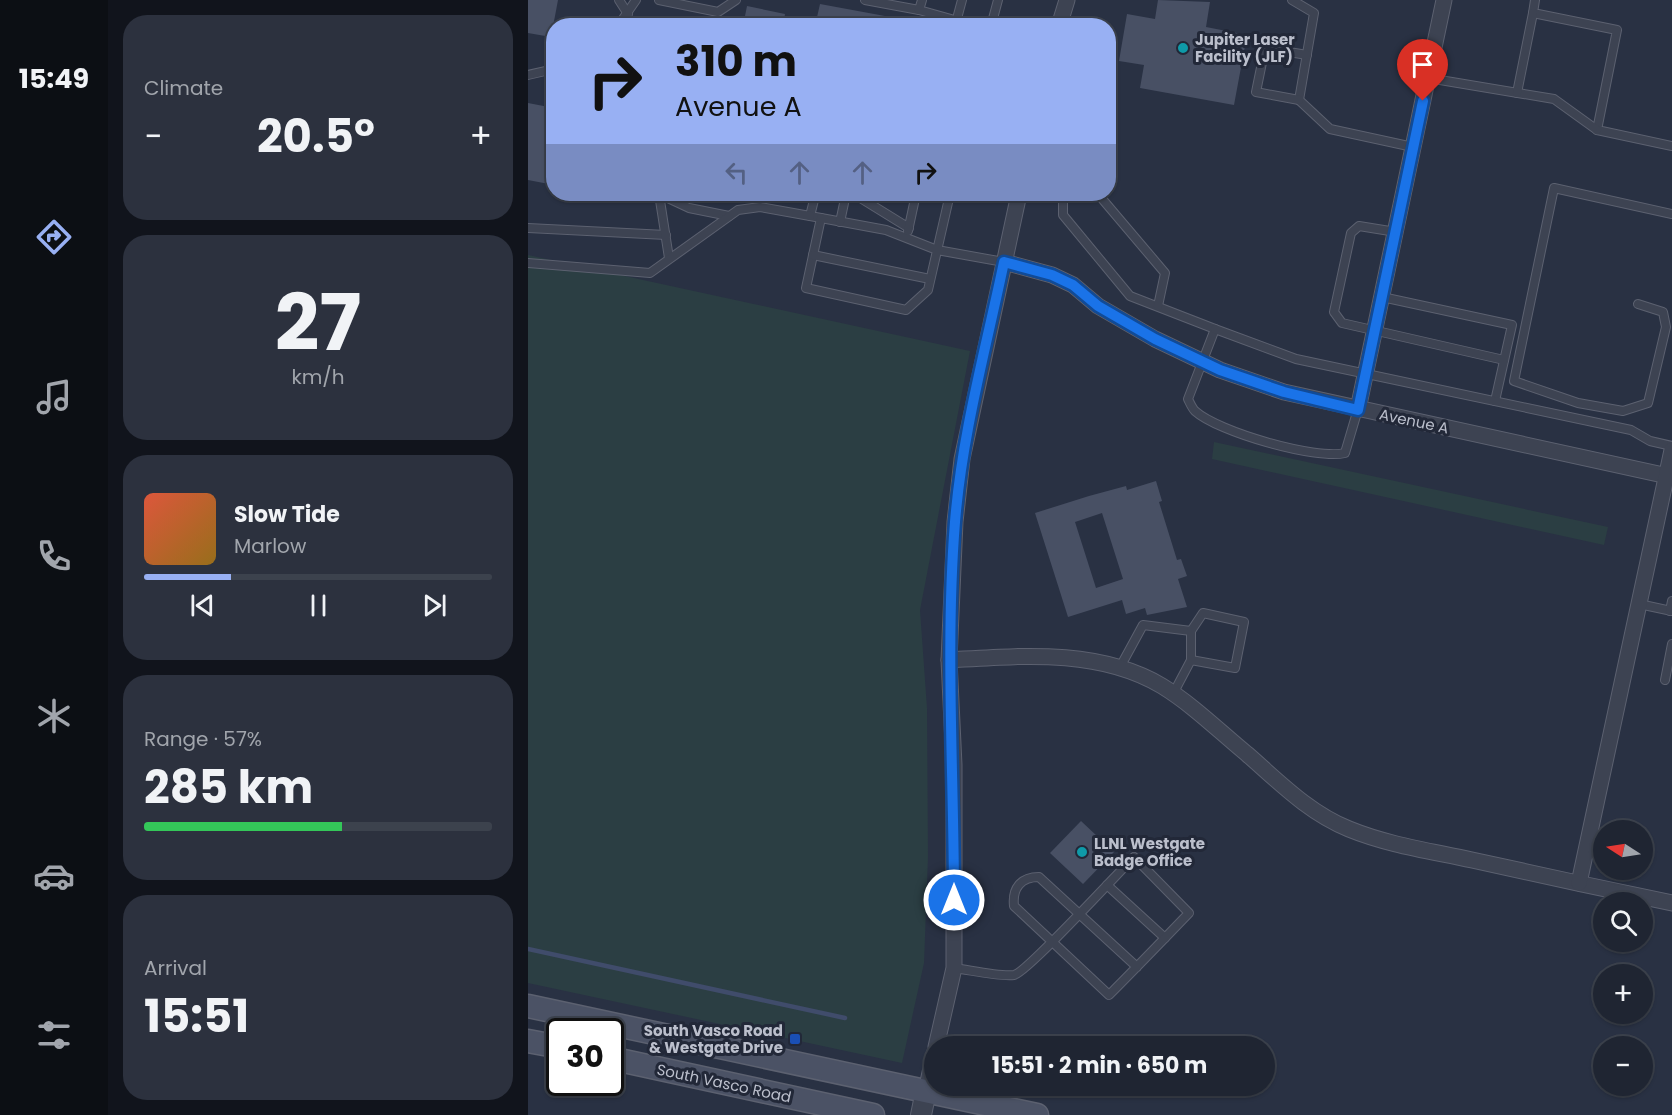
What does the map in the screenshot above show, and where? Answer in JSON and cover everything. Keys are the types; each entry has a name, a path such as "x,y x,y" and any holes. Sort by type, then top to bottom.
{"main road":[{"path":"528,1006 924,1091"},
{"path":"528,1041 546,1044"},
{"name":"South Vasco Road","path":"624,1061 873,1115"},
{"path":"949,1096 1037,1115"}],"street":[{"path":"1358,410 1444,0"},
{"path":"1061,18 1064,3"},
{"path":"939,1036 954,968 954,765 949,660 955,522 962,459 1017,201"},
{"name":"Avenue A","path":"1004,262 1052,275 1073,285 1107,312 1155,339 1204,362 1284,392 1669,477"},
{"path":"1579,883 1639,604 1669,477 1672,448"},
{"path":"949,660 1021,656 1066,657 1119,669 1160,685 1173,693 1306,805 1350,829 1399,844 1672,903"},
{"path":"921,1115 925,1096"}],"lane":[{"path":"619,0 628,14"},
{"path":"625,18 636,0"},
{"path":"659,0 718,12 736,0"},
{"path":"865,0 919,10 941,18"},
{"path":"919,10 922,0"},
{"path":"957,18 962,0"},
{"path":"993,18 998,0"},
{"path":"1292,0 1314,13 1299,100"},
{"path":"1517,93 1535,0"},
{"path":"1533,13 1617,30 1597,130"},
{"path":"1307,56 1264,48 1256,92 1299,100 1330,129 1413,147"},
{"path":"528,75 546,71"},
{"path":"1428,78 1554,99 1597,130 1672,146"},
{"path":"1638,304 1663,312 1666,327 1648,403 1623,411 1578,403 1514,381 1554,188 1672,214"},
{"path":"660,201 669,258"},
{"path":"674,201 688,208 729,216"},
{"path":"810,216 814,201"},
{"path":"840,222 844,201"},
{"path":"865,201 909,228"},
{"path":"906,238 915,201"},
{"path":"821,218 806,288 906,310 928,290 948,201"},
{"path":"1063,201 1063,215 1130,296 1296,359 1631,430 1650,441 1672,448"},
{"path":"1104,201 1165,273 1158,306"},
{"path":"528,263 650,273 738,210 760,207 886,230 937,249 1004,262"},
{"path":"1395,232 1359,226 1351,233 1334,312 1342,323 1504,360"},
{"path":"528,228 666,235"},
{"path":"813,255 930,279"},
{"path":"1382,297 1512,324 1495,401"},
{"path":"1215,329 1188,399 1195,411 1224,428 1269,443 1335,456 1345,453 1358,410"},
{"path":"1639,604 1671,611 1672,601"},
{"path":"1173,693 1191,660 1191,631 1203,614 1244,622 1235,668 1191,660"},
{"path":"1119,669 1143,625 1191,631"},
{"path":"1665,680 1672,644"},
{"path":"954,968 1015,975 1026,968 1052,941 1080,912 1134,857 1189,913 1137,967 1109,995 1052,941 1014,906 1013,898 1018,884 1024,879 1039,877 1080,912 1137,967"},
{"path":"1107,885 1165,938"}],"green space":[{"path":"528,255 970,351 920,610 927,708 928,857 924,963 902,1063 528,983"},
{"path":"1214,442 1608,527 1604,545 1212,459"}],"building":[{"path":"528,0 558,0 555,18 546,18 546,36 528,33"},
{"name":"Jupiter Laser Facility (JLF)","path":"1158,0 1210,2 1206,27 1247,35 1234,105 1140,88 1144,65 1119,61 1127,14 1155,19"},
{"path":"820,4 896,18 817,18"},
{"path":"747,6 785,14 784,18 745,18"},
{"path":"528,103 546,106 546,183 528,180"},
{"path":"1156,481 1162,501 1159,502 1177,560 1181,559 1187,576 1178,579 1187,607 1147,615 1145,608 1126,614 1122,600 1068,617 1035,513 1126,486 1127,490","holes":["1102,513 1123,579 1096,588 1075,522"]},
{"name":"LLNL Westgate Badge Office","path":"1081,821 1114,852 1083,884 1050,853"}],"waterway":[{"path":"528,949 845,1018"}],"place":[{"name":"Jupiter Laser Facility (JLF)","path":"1183,48"},
{"name":"LLNL Westgate Badge Office","path":"1082,852"},
{"name":"South Vasco Road & Westgate Drive","path":"795,1039"}],"route":[{"path":"954,900 954,765 949,660 955,522 962,459 1004,262 1052,275 1073,285 1098,306 1155,339 1220,370 1284,392 1358,410 1423,101"}]}
